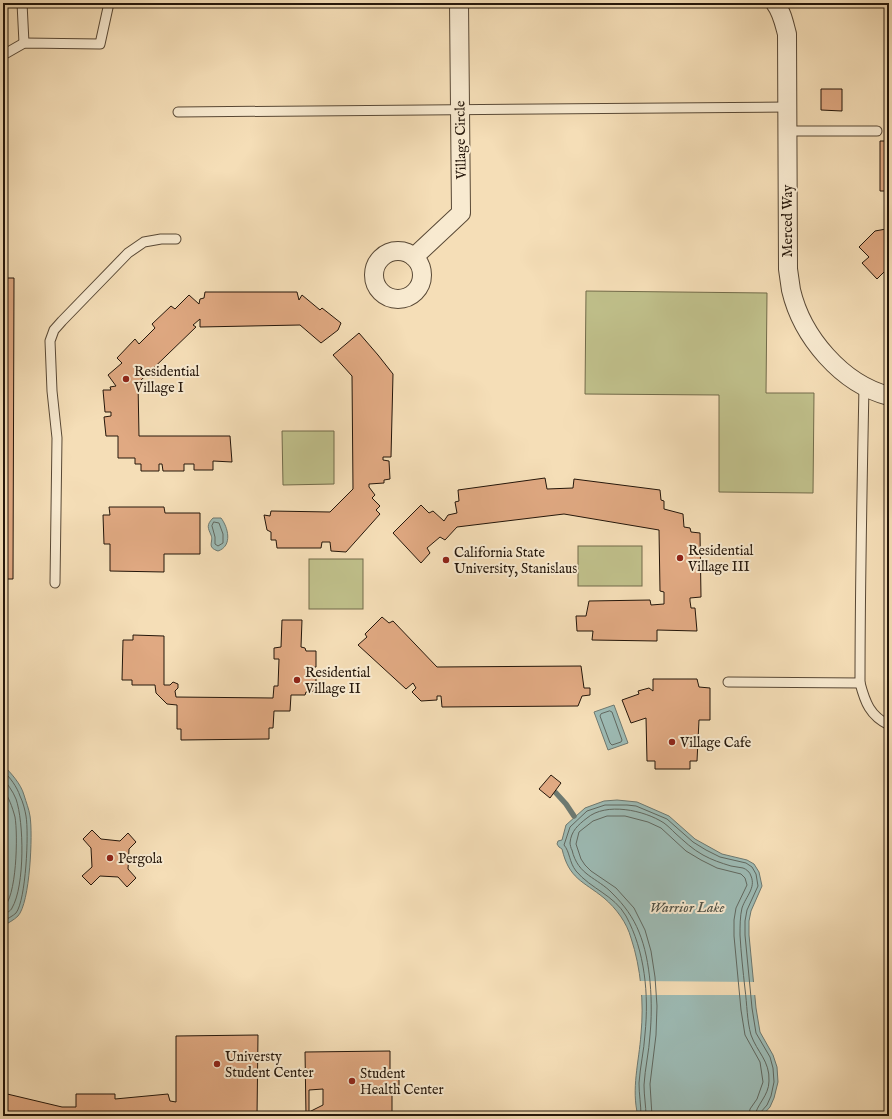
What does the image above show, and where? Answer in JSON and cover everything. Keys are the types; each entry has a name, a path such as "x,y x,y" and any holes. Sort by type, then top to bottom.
{"street":[{"name":"Village Circle","path":"414,257 461,213 458,3"},
{"name":"Merced Way","path":"775,3 783,20 786,34 788,269 791,290 802,318 813,338 826,356 848,377 881,394 889,396"}],"lane":[{"path":"22,3 24,43"},
{"path":"3,55 24,43 100,44 109,3"},
{"path":"178,112 787,107"},
{"path":"787,131 877,131"},
{"path":"56,583 57,438 52,391 50,341 54,330 128,253 144,242 161,238 176,239"},
{"path":"864,386 863,517 860,566 860,683 869,710 876,717 889,725"},
{"path":"728,682 860,683"}],"green space":[{"path":"586,291 767,293 766,393 814,393 813,493 719,492 719,395 585,394"},
{"path":"282,431 334,431 334,484 283,485"},
{"path":"578,546 642,546 642,586 578,586"},
{"path":"309,559 363,559 363,609 309,609"}],"water":[{"path":"213,518 221,518 226,526 228,536 226,545 223,549 218,551 211,546 212,538 208,528 209,523"},
{"path":"614,705 628,743 608,750 594,712"},
{"path":"3,765 23,791 30,813 31,852 28,883 22,909 18,916 3,926"},
{"name":"Warrior Lake","path":"617,800 637,802 669,816 695,839 722,854 747,860 754,864 759,872 762,886 751,911 749,935 756,1008 760,1032 773,1055 777,1067 778,1082 770,1107 762,1116 638,1116 635,1086 641,1034 641,986 637,961 629,932 617,911 573,873 565,859 562,849 557,844 558,841 562,840 566,825 585,808 604,801"}],"pier":[{"path":"638,981 756,982 757,995 639,995"}],"building":[{"path":"821,89 842,89 842,111 821,110"},
{"path":"880,141 889,141 888,191 880,191"},
{"path":"886,229 889,232 889,275 885,271 877,279 862,263 869,257 859,247 875,231"},
{"path":"3,278 14,278 13,579 3,579"},
{"name":"Residential Village I","path":"205,292 297,292 299,300 302,295 320,310 322,308 341,323 338,330 321,343 300,325 200,327 200,319 193,325 196,327 138,383 139,436 230,436 232,462 213,461 213,470 194,470 194,464 184,464 184,471 163,471 162,464 159,464 159,471 141,471 141,464 135,464 135,458 118,458 118,436 106,436 104,417 111,416 111,412 105,412 103,390 111,390 110,387 116,386 108,375 122,363 117,358 135,339 139,344 155,328 152,324 171,306 175,309 189,295 199,304 200,299 204,298"},
{"path":"359,333 393,374 391,457 383,457 383,460 389,461 390,479 384,480 384,483 369,484 369,487 375,495 372,498 380,506 376,510 380,514 346,552 331,551 330,542 322,542 321,548 277,548 276,540 271,540 271,532 267,530 264,515 270,516 271,511 330,512 353,489 352,376 333,355"},
{"name":"Residential Village III","path":"545,478 547,489 573,488 574,479 660,490 661,500 664,501 664,509 683,514 684,527 690,528 691,532 700,533 701,597 690,598 691,608 695,608 697,631 657,630 657,641 592,640 593,631 577,631 576,616 586,616 589,601 650,600 651,605 664,604 664,592 660,591 659,530 564,514 457,527 445,540 440,537 427,548 430,553 421,563 393,533 421,505 429,513 433,511 444,521 448,515 457,513 455,502 459,501 458,490"},
{"path":"109,507 164,507 165,513 200,513 200,554 164,554 164,572 110,571 110,544 104,544 103,515 110,515"},
{"path":"382,617 389,623 393,621 437,667 581,666 584,688 590,688 590,695 582,696 578,706 442,707 441,696 437,696 437,700 421,701 412,692 416,688 413,683 406,689 358,645 367,637 365,634"},
{"name":"Residential Village II","path":"282,620 302,620 301,647 305,648 306,651 316,651 316,667 306,668 306,675 316,675 316,691 306,692 305,695 291,695 290,711 274,711 273,728 269,728 269,739 181,740 181,729 177,729 177,705 167,704 156,693 155,685 132,685 132,680 122,680 123,640 133,640 133,635 164,636 164,685 170,685 173,682 178,684 178,688 175,691 176,697 273,698 274,686 278,686 279,659 274,659 274,648 281,647"},
{"name":"Village Cafe","path":"653,679 697,679 699,687 710,688 710,720 699,720 697,761 690,761 690,769 655,769 655,761 647,761 646,718 631,723 622,700 639,694 638,691 649,688 653,691"},
{"path":"551,775 561,783 550,798 539,789"},
{"path":"886,819 889,819 889,916 886,916"},
{"name":"Pergola","path":"92,830 101,839 120,841 128,833 136,842 129,849 128,869 136,878 127,887 118,877 100,876 91,885 82,876 92,867 91,848 83,839"},
{"name":"Universty Student Center","path":"258,1035 257,1116 3,1116 3,1093 62,1107 76,1107 76,1094 115,1094 115,1099 168,1094 170,1101 176,1102 176,1036"},
{"name":"Student Health Center","path":"390,1051 390,1075 399,1074 399,1087 392,1087 392,1116 306,1116 305,1052","holes":["323,1089 323,1105 309,1112 309,1090"]}],"waterway":[{"path":"556,793 574,816"}],"place":[{"name":"Residential Village I","path":"126,379"},
{"name":"Residential Village III","path":"680,558"},
{"name":"California State University, Stanislaus","path":"446,560"},
{"name":"Residential Village II","path":"297,680"},
{"name":"Village Cafe","path":"672,742"},
{"name":"Pergola","path":"110,858"},
{"name":"Universty Student Center","path":"217,1064"},
{"name":"Student Health Center","path":"352,1081"}]}
